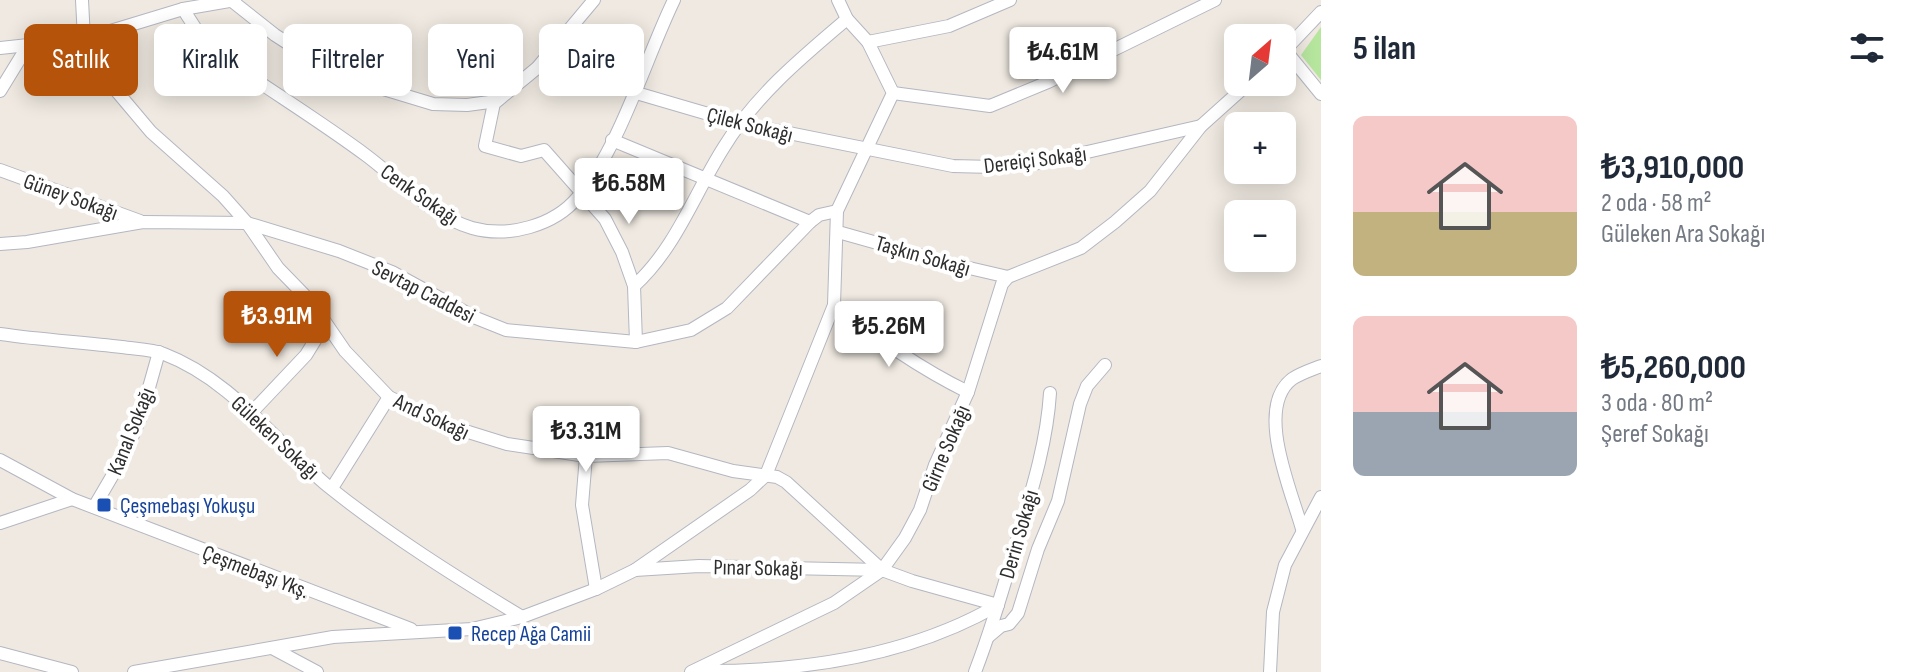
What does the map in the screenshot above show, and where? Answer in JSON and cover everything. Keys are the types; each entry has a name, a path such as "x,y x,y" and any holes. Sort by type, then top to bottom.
{"street":[{"path":"82,0 83,24"},
{"path":"134,24 183,9 233,0 275,35 337,75 433,104 494,103 537,68 594,0"},
{"name":"Cenk Sokağı","path":"644,67 674,0"},
{"path":"838,0 847,19 868,42 893,93"},
{"path":"868,42 949,26 1010,0"},
{"path":"893,93 990,106 1048,82 1215,0"},
{"name":"Cenk Sokağı","path":"183,9 203,40 221,56 366,155 433,208 469,227 491,232 533,226 561,212 581,193 601,164 631,96"},
{"path":"1296,38 1321,12"},
{"path":"634,286 671,242 739,123 791,65 847,19"},
{"path":"0,48 24,47"},
{"path":"0,91 24,52"},
{"path":"1296,65 1321,94"},
{"path":"134,672 333,637 472,629 522,617 596,589 635,570 739,499 766,475 834,305 837,211 893,93"},
{"name":"Çilek Sokağı","path":"644,95 739,123 867,150"},
{"name":"And Sokağı","path":"119,96 151,132 223,196 247,223 278,268 312,303 345,351 389,397 478,437 507,444 586,456 668,453 721,469 766,475 786,482 882,570 998,605"},
{"path":"1008,277 1081,248 1115,222 1150,191 1201,126 1234,96"},
{"path":"494,103 485,146 521,156 544,150 605,219 622,252 634,286 636,342"},
{"name":"Dereiçi Sokağı","path":"867,150 943,164 993,167 1080,155 1201,126"},
{"path":"612,140 810,222 819,215 837,211"},
{"name":"Güney Sokağı","path":"0,170 143,222"},
{"name":"Sevtap Caddesi","path":"0,244 143,222 247,223 339,251 392,272 476,318 506,330 636,342 682,333 727,308 810,222"},
{"name":"Taşkın Sokağı","path":"838,232 1008,277"},
{"name":"Girne Sokağı","path":"692,672 834,603 882,570 914,522 935,465 968,392 998,291 1008,277"},
{"path":"834,305 895,351 931,374 968,392"},
{"path":"252,412 306,355 325,324"},
{"name":"Güleken Sokağı","path":"0,334 159,352 187,363 214,380 252,412 290,453 332,488 457,577 522,617"},
{"name":"Kanal Sokağı","path":"94,507 125,454 141,416 159,352"},
{"path":"988,637 1001,626 1009,624 1018,613 1038,549 1058,501 1080,404 1087,386 1105,365"},
{"path":"1302,529 1274,429 1276,406 1290,381 1321,366"},
{"name":"Derin Sokağı","path":"975,672 998,605 1048,422 1050,393"},
{"path":"332,488 389,397"},
{"path":"586,456 582,505 596,589"},
{"name":"Çeşmebaşı Ykş.","path":"0,460 72,499 418,632"},
{"path":"1270,672 1273,612 1285,565 1321,497"},
{"path":"0,523 72,499"},
{"name":"Pınar Sokağı","path":"635,570 699,566 882,570"},
{"path":"692,672 795,668 890,648 949,630 998,605"},
{"path":"274,649 317,672"},
{"path":"0,653 72,672"}],"green space":[{"path":"1321,27 1321,80 1301,55"}],"place":[{"name":"Çeşmebaşı Yokuşu","path":"104,505"},
{"name":"Recep Ağa Camii","path":"455,633"}]}
